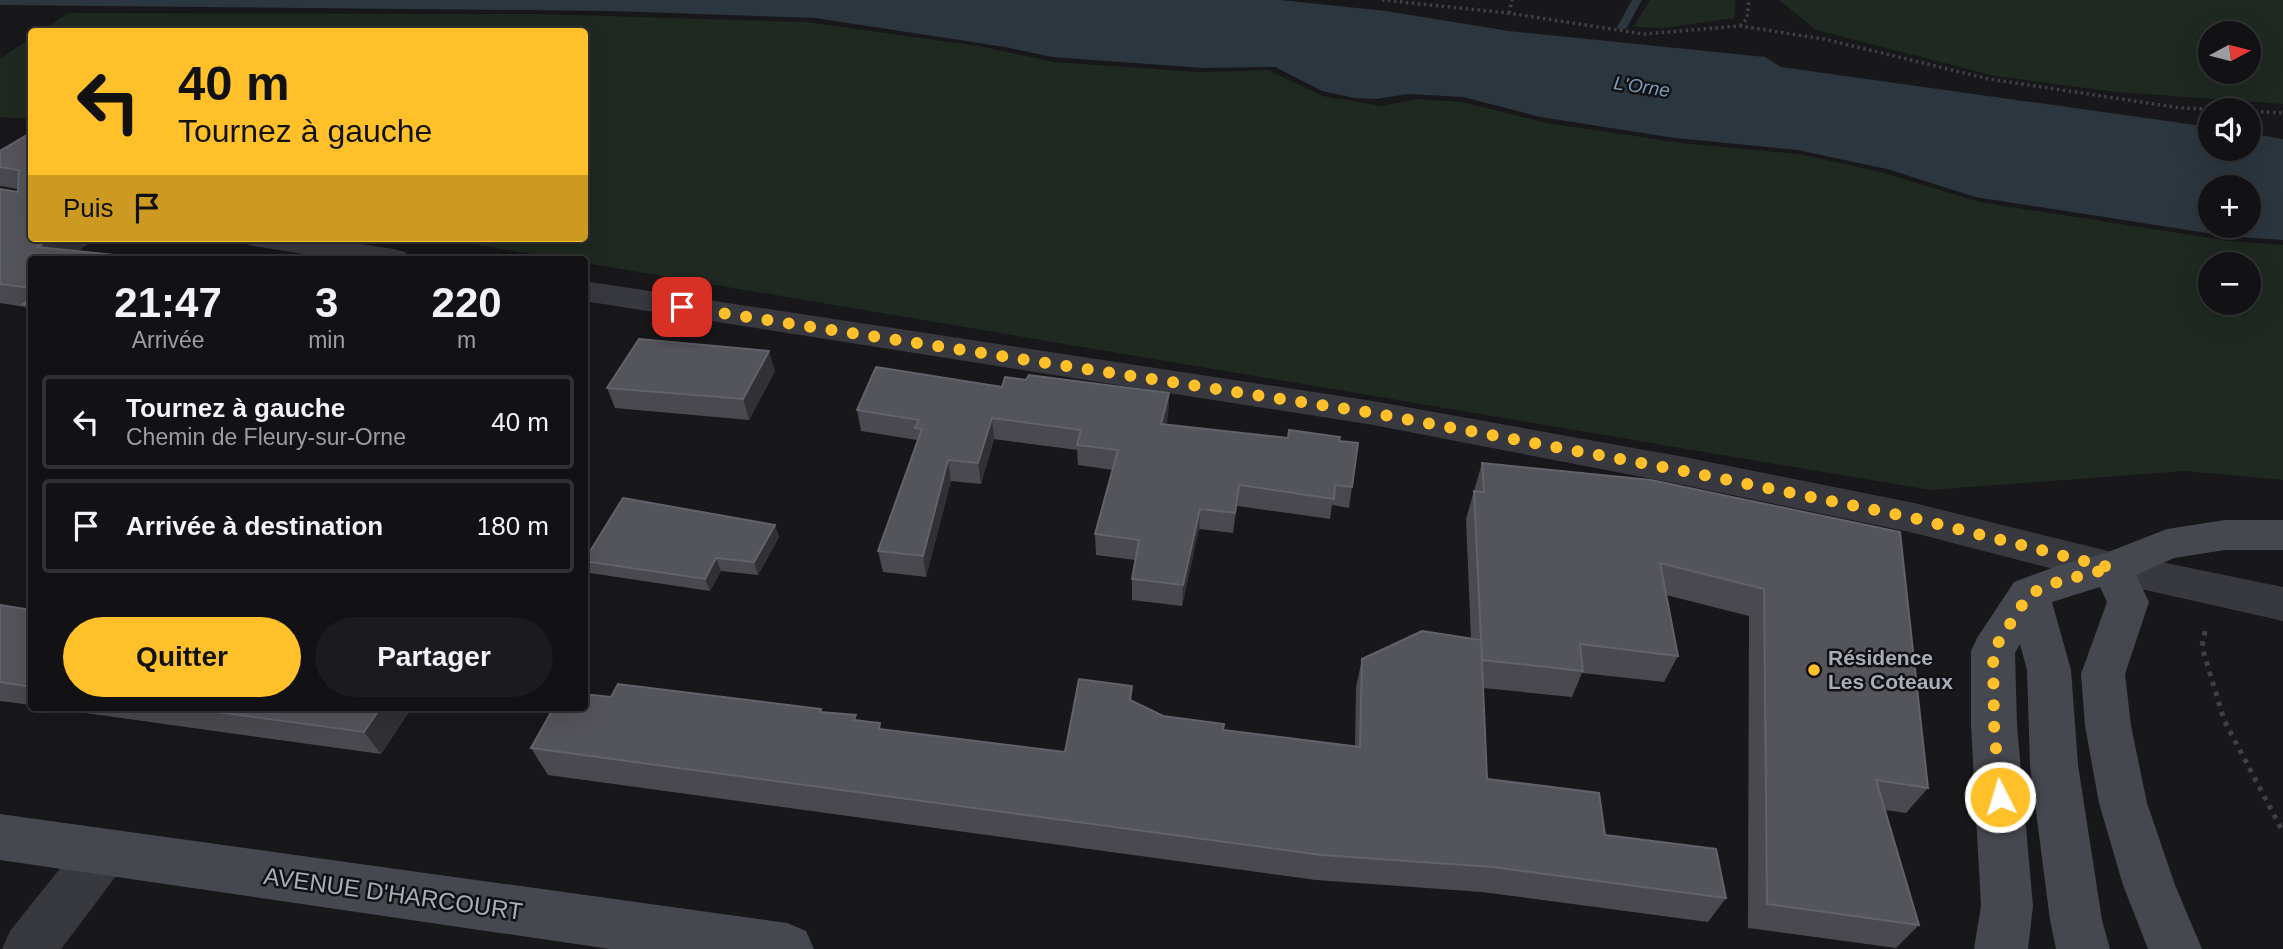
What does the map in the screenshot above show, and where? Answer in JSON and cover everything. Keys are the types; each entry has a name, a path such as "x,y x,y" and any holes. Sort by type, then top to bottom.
{"main road":[{"path":"2001,949 2007,906 1994,725 1993,651 2029,594 2060,581 2112,568 2167,544 2225,535 2283,535"},
{"path":"2112,568 2128,602 2103,674 2108,726 2123,803 2149,885 2175,949"},
{"path":"2029,594 2049,670 2053,765 2076,920 2083,949"},
{"name":"AVENUE D'HARCOURT","path":"0,836 658,941 787,949"}],"street":[{"path":"286,242 375,256"},
{"path":"588,292 1386,416 1914,518 2112,568 2283,604"},
{"path":"29,949 104,852"}],"path":[{"path":"1382,0 1508,13 1644,34 1740,26 1824,39 1989,79 2198,109"},
{"path":"1508,13 1512,0"},
{"path":"1740,26 1747,19 1749,0"},
{"path":"2261,112 2283,113"},
{"path":"2206,627 2202,647 2224,720 2283,832"}],"shaded area":[{"path":"1650,0 1736,0 1734,18 1664,28 1633,27"},
{"path":"1779,0 2283,0 2283,104 2261,102 2261,98 2200,98 2116,92 1995,76 1816,30"},
{"path":"69,13 541,14 807,22 979,46 1055,62 1200,72 1268,70 1323,96 1382,106 1416,99 1462,102 1547,123 1682,143 1799,154 1881,172 1980,202 2198,238 2283,245 2283,480 2185,471 1930,490 588,264 588,256 543,256 461,242 588,242 588,28 46,28"},
{"path":"28,40 28,119 0,117 0,59"}],"water":[{"name":"L'Orne","path":"0,0 1280,0 1386,11 1509,31 1765,57 1781,67 2198,125 2198,161 2261,161 2261,135 2283,139 2283,240 2254,238 2261,238 2261,175 2198,175 2198,232 1975,197 1887,169 1797,150 1675,138 1540,117 1463,97 1408,94 1376,99 1354,98 1322,91 1275,67 1203,68 1052,57 1005,47 815,18 611,11 0,5"}],"building":[{"path":"28,134 28,242 45,242 38,247 124,256 28,256 28,288 0,284 0,189 18,192 19,170 0,167 0,151"},
{"path":"639,339 769,351 743,399 607,388"},
{"path":"876,367 1002,387 1005,377 1026,380 1029,375 1169,393 1161,424 1288,438 1289,430 1340,437 1339,441 1358,443 1352,487 1335,485 1334,499 1239,485 1235,513 1200,509 1183,585 1132,579 1139,540 1095,534 1118,450 1077,445 1081,430 992,418 978,463 948,460 923,556 878,551 922,429 915,428 919,420 857,410"},
{"path":"1482,463 1651,480 1900,532 1928,788 1876,780 1919,925 1767,904 1764,589 1660,563 1678,656 1580,644 1583,671 1482,660 1474,491 1484,492"},
{"path":"623,498 775,525 754,562 716,558 705,579 588,562 588,555"},
{"path":"0,605 28,609 28,686 0,682"},
{"path":"1422,631 1481,640 1487,779 1599,793 1605,835 1716,849 1726,898 1493,867 1321,855 531,748 552,711 588,711 588,694 611,697 618,684 821,709 820,712 856,715 854,720 880,723 879,729 1065,752 1079,679 1132,686 1130,700 1163,716 1224,724 1223,730 1360,747 1362,659"},
{"path":"210,711 378,711 364,732"}],"waterway":[{"path":"1622,27 1637,0"}],"place":[{"name":"Résidence Les Coteaux","path":"1814,670"}],"route":[{"path":"682,307 1373,413 1684,471 1914,518 2112,568 2060,581 2029,594 1993,651 1994,725 2000,797"}]}
